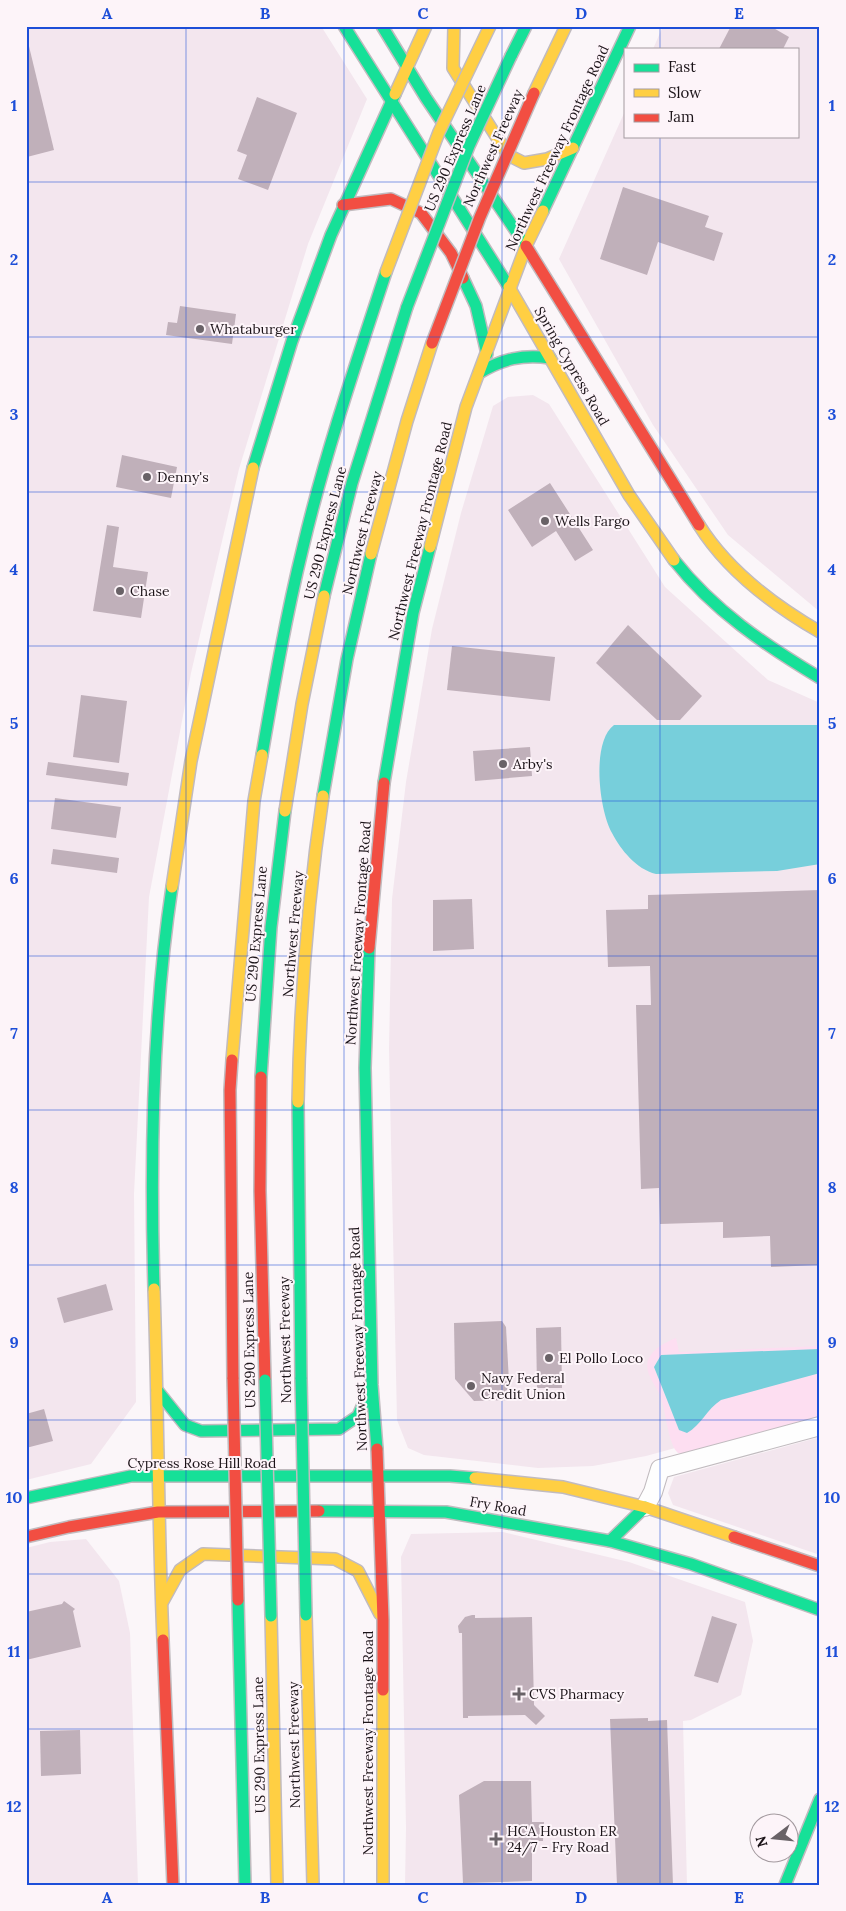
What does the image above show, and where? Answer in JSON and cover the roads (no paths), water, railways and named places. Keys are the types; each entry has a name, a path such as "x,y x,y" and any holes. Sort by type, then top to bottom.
{"main road":[{"name":"Spring Cypress Road","path":"344,26 509,287 624,487 675,552 698,588 726,615 768,646 820,678"},
{"name":"Spring Cypress Road","path":"382,26 407,67 526,246 699,535 752,585 790,614 820,632"},
{"path":"173,1885 158,1512 159,1476 152,1214 155,1098 169,912 191,761 254,465 292,341 343,205 392,103 426,26"},
{"path":"454,26 453,68 508,155 524,163 547,160 573,148"},
{"path":"245,1885 229,1204 230,1090 251,820 275,677 303,546 341,407 386,272 439,132 490,26"},
{"name":"US 290 Express Lane","path":"277,1885 260,1128 265,1005 281,838 292,757 311,656 340,530 372,411 407,307 469,146 526,26"},
{"name":"Northwest Freeway","path":"313,1885 296,1145 303,984 314,853 336,719 368,560 409,412 472,234 508,147 566,26"},
{"name":"Northwest Freeway Frontage Road","path":"382,1885 383,1620 379,1477 372,1385 365,1068 370,933 382,794 413,613 466,407 487,354 509,287 526,246 630,26"},
{"path":"343,205 391,198 421,212 450,253 476,306 487,354"},
{"path":"479,373 498,362 513,357 529,355 550,358"},
{"path":"157,1390 185,1425 201,1431 339,1429 358,1416 372,1385"},
{"name":"Cypress Rose Hill Road","path":"26,1498 131,1476 379,1477"},
{"name":"Fry Road","path":"379,1477 450,1476 563,1487 645,1507 820,1566"},
{"path":"610,1541 645,1507"},
{"name":"Fry Road","path":"158,1512 380,1510 446,1512 610,1541 691,1564 820,1610"},
{"path":"26,1537 69,1527 158,1512"},
{"path":"163,1601 180,1570 203,1554 336,1559 358,1571 383,1620"},
{"path":"785,1885 820,1799"}],"street":[{"path":"645,1507 653,1492 660,1469 820,1426"}],"water":[{"path":"614,725 820,725 820,864 777,871 656,874 642,868 630,858 612,833 604,809 601,793 600,761 602,746 607,734"},
{"path":"820,1349 820,1373 721,1400 687,1433 679,1430 654,1367 661,1355"}],"place":[{"name":"Whataburger","path":"200,329"},
{"name":"Denny's","path":"147,477"},
{"name":"Wells Fargo","path":"545,521"},
{"name":"Chase","path":"120,591"},
{"name":"Arby's","path":"503,764"},
{"name":"El Pollo Loco","path":"549,1358"},
{"name":"Navy Federal Credit Union","path":"471,1386"},
{"name":"CVS Pharmacy","path":"519,1694"},
{"name":"HCA Houston ER 24/7 - Fry Road","path":"496,1839"}]}
